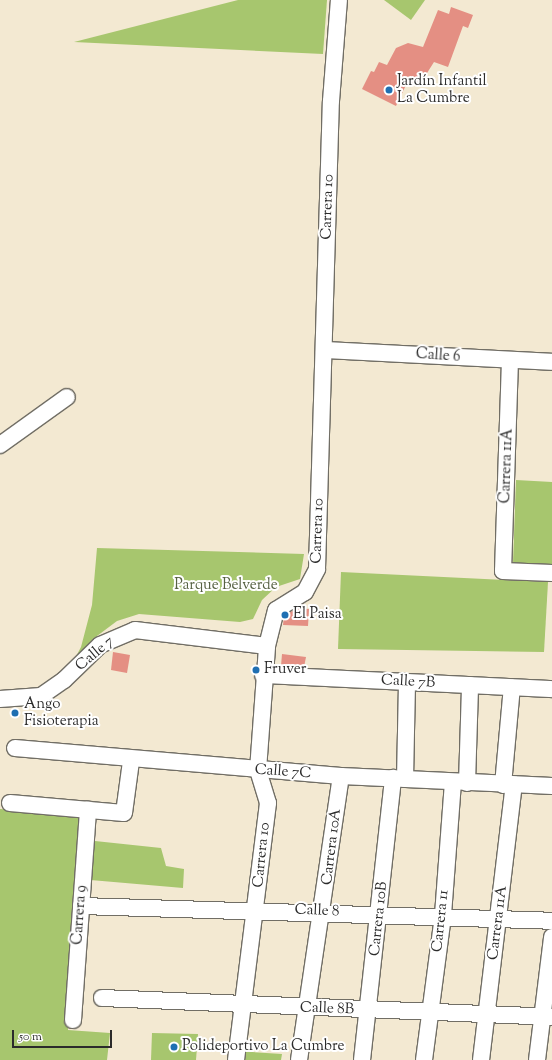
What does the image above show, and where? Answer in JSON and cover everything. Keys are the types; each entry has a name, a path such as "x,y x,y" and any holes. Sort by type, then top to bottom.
{"street":[{"name":"Carrera 10","path":"236,1060 268,803 258,770 267,646 276,610 305,592 317,569 331,101 339,0"},
{"name":"Calle 6","path":"324,350 552,362"},
{"name":"Carrera 11A","path":"510,360 503,571 552,573"},
{"path":"0,445 67,396"},
{"name":"Calle 7","path":"0,699 41,696 64,680 100,645 135,630 267,646"},
{"name":"Calle 7B","path":"264,675 552,689"},
{"name":"Carrera 10B","path":"362,1060 380,912 399,778 407,682"},
{"name":"Carrera 11","path":"424,1060 460,783 470,685"},
{"name":"Carrera 11A","path":"481,1060 499,918 508,785 512,687"},
{"name":"Calle 7C","path":"15,748 131,761 341,776 399,778 460,783 552,786"},
{"path":"10,803 124,813 131,761"},
{"name":"Carrera 10A","path":"299,1060 305,1008 324,911 341,776"},
{"name":"Carrera 9","path":"73,1020 88,810"},
{"name":"Calle 8","path":"81,906 380,912 552,921"},
{"path":"537,1060 546,1017 552,937"},
{"name":"Calle 8B","path":"102,998 243,1006 546,1017"}],"green space":[{"path":"238,0 327,0 323,54 74,42"},
{"path":"384,0 425,0 411,20"},
{"path":"516,480 552,482 552,565 513,563"},
{"name":"Parque Belverde","path":"97,548 304,554 300,579 276,587 262,600 253,619 240,622 139,614 117,621 93,639 72,664 81,647 92,605"},
{"path":"341,572 548,582 544,652 338,649"},
{"path":"0,809 94,817 95,841 161,848 166,866 184,869 183,888 79,879 68,1030 110,1033 107,1060 0,1060"},
{"name":"Polideportivo La Cumbre","path":"152,1033 198,1034 196,1060 151,1060"},
{"path":"237,1051 282,1054 281,1060 236,1060"}],"building":[{"path":"451,7 473,15 468,28 463,26 448,67 434,62 422,81 406,85 396,106 362,89 371,71 374,72 379,62 387,65 396,48 408,43 423,47 438,10 449,14"},
{"path":"297,608 309,609 308,626 283,625 284,616"},
{"path":"113,652 130,655 127,673 111,670"},
{"path":"282,654 306,657 304,667 281,666"}],"place":[{"name":"Jardín Infantil La Cumbre","path":"389,90"},
{"name":"El Paisa","path":"285,615"},
{"name":"Fruver","path":"256,670"},
{"name":"Ango Fisioterapia","path":"15,713"},
{"name":"Polideportivo La Cumbre","path":"174,1047"}]}
